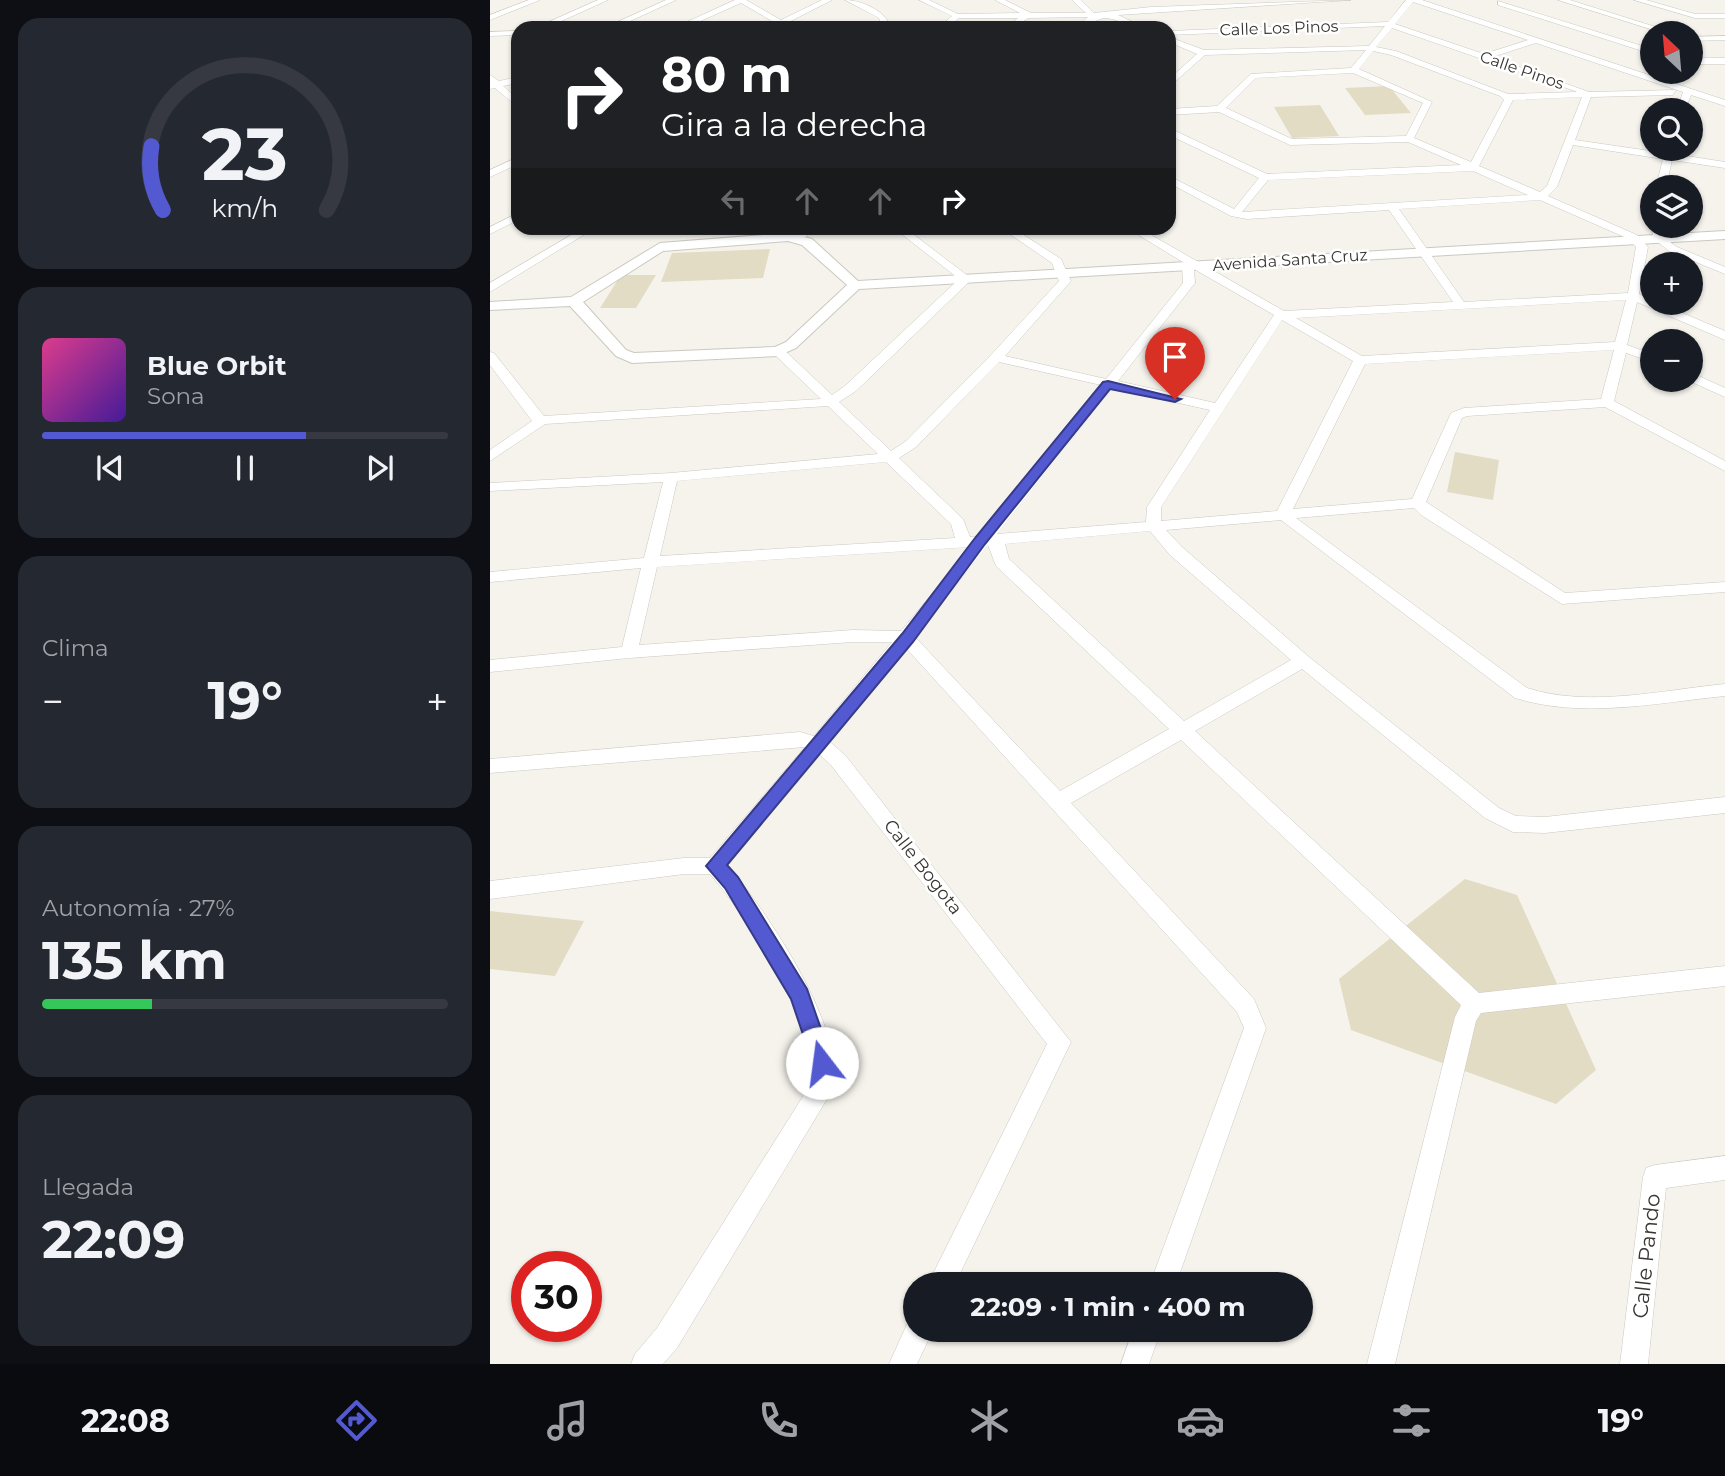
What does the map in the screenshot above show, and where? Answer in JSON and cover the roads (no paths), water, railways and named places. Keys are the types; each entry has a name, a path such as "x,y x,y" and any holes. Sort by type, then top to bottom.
{"street":[{"path":"490,18 499,11 536,0"},
{"path":"555,21 604,0"},
{"path":"624,21 672,0"},
{"path":"694,21 741,0 777,21"},
{"path":"752,7 766,0"},
{"path":"785,21 828,0"},
{"path":"849,0 882,17 884,21"},
{"path":"923,0 957,16 1110,15 1151,9 1347,0"},
{"path":"999,0 1028,14"},
{"path":"1076,0 1093,15"},
{"path":"1354,70 1388,24 1410,0"},
{"path":"1415,0 1725,103"},
{"path":"1507,0 1501,3 1640,48"},
{"path":"1562,0 1640,24"},
{"path":"1638,0 1695,16 1725,16"},
{"path":"1256,3 1274,28"},
{"path":"1018,21 1028,14"},
{"path":"1087,21 1093,15"},
{"path":"1110,15 1125,21"},
{"path":"951,21 957,16"},
{"name":"Calle Los Pinos","path":"1176,33 1388,24"},
{"name":"Calle Pinos","path":"1388,24 1587,94 1552,187 1541,197"},
{"path":"1483,57 1576,28"},
{"path":"490,34 511,33"},
{"path":"1703,39 1725,38"},
{"path":"1176,42 1203,53 1373,47 1508,97 1645,90 1689,93 1725,89"},
{"path":"1176,78 1203,53"},
{"path":"1703,61 1725,61"},
{"path":"1220,109 1254,76 1354,70 1428,102 1409,139"},
{"path":"492,82 511,81"},
{"path":"492,82 511,98"},
{"path":"1687,98 1689,93"},
{"path":"1176,134 1265,177 1471,167 1478,161 1508,97"},
{"path":"1176,112 1220,109 1290,142 1409,139 1639,240 1642,247 1633,296 1607,404"},
{"path":"1570,142 1640,150"},
{"path":"1703,160 1725,165"},
{"path":"490,174 511,164"},
{"path":"1235,215 1265,177"},
{"path":"1176,183 1235,215 1393,208 1541,197"},
{"path":"1393,208 1460,304"},
{"path":"490,231 511,220"},
{"name":"Avenida Santa Cruz","path":"1703,234 1725,235"},
{"path":"490,288 578,235"},
{"path":"796,239 802,235"},
{"path":"490,356 535,417 542,420 810,405 832,401 851,388 966,279 908,235"},
{"path":"490,487 671,477 892,457 911,444 996,358 1065,281 1057,261 1017,235"},
{"path":"1143,235 1193,267 1360,360 1619,346 1640,354"},
{"name":"Avenida Santa Cruz","path":"855,285 1193,267 1644,238"},
{"path":"1663,238 1673,249 1725,271"},
{"path":"490,306 574,301 660,247 796,239 807,242 855,285 792,345 778,351 632,358 621,353 574,301"},
{"path":"715,866 907,638 981,541 1189,283 1193,267"},
{"path":"1725,336 1633,296 1282,315 1274,321 1154,507 1153,525 1176,551 1303,661 1492,813 1513,824 1545,825 1725,805"},
{"path":"778,351 1475,1003 1725,976"},
{"path":"996,358 1220,408"},
{"path":"1284,513 1308,458 1360,360"},
{"path":"1703,382 1725,393"},
{"path":"1418,503 1456,416 1464,412 1607,404 1725,467"},
{"path":"490,457 542,420"},
{"path":"629,652 671,477"},
{"path":"490,576 652,562 981,541 1418,503"},
{"path":"1418,503 1426,512 1562,599 1725,587"},
{"path":"1284,513 1306,533 1521,693 1539,702 1591,702 1725,690"},
{"path":"490,666 629,652 880,635 907,638 1056,803 1246,1006 1255,1028 1167,1272"},
{"path":"1056,803 1303,661"},
{"path":"490,766 800,739 820,744"},
{"name":"Calle Bogota","path":"820,744 838,760 1060,1042 948,1272"},
{"path":"490,890 684,866 715,866 732,882 800,996 822,1063 818,1094 667,1338 645,1364"},
{"path":"1381,1364 1466,1017 1475,1003"},
{"name":"Calle Pando","path":"1634,1364 1654,1177 1725,1168"},
{"path":"902,1364 913,1342"},
{"path":"1135,1364 1143,1342"}]}
